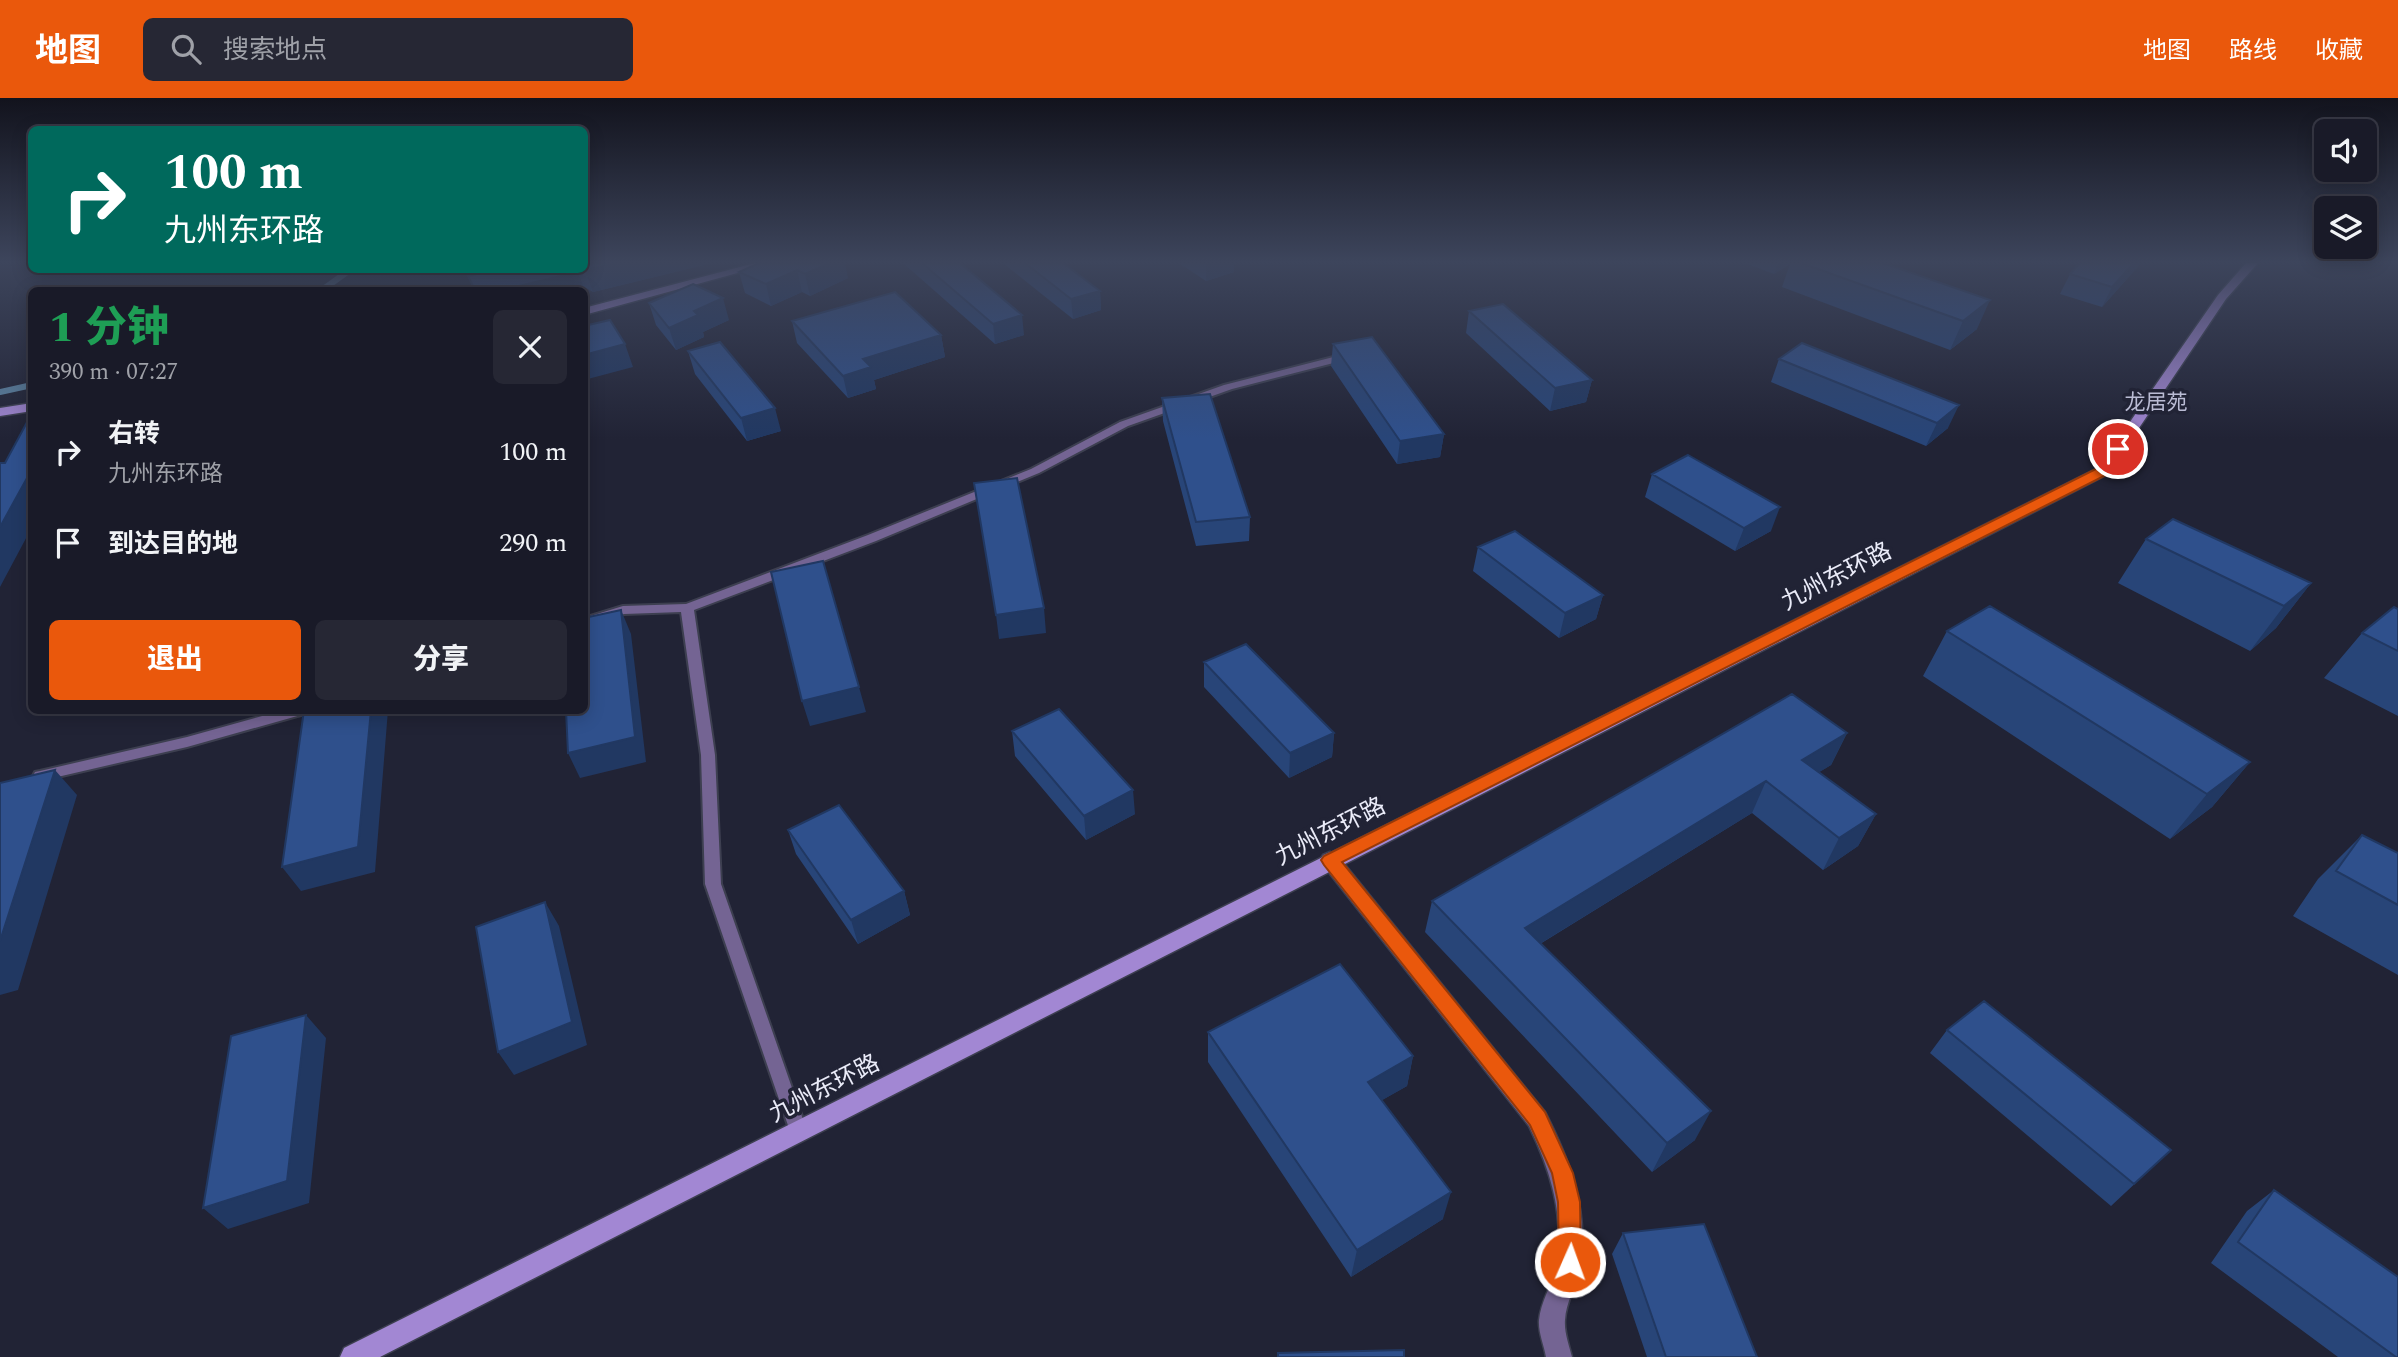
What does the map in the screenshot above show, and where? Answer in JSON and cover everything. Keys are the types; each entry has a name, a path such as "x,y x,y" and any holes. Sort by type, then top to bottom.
{"main road":[{"name":"九州东环路","path":"353,1357 1330,860 2103,471 2205,322"},
{"path":"1,411 28,400"},
{"path":"1,411 28,408"}],"street":[{"path":"1330,860 1538,1119 1551,1145 1562,1173 1572,1232 1564,1291 1552,1319 1559,1357"}],"lane":[{"path":"588,622 623,610 687,608 872,538 1035,471 1124,424 1228,387 1367,351"},
{"path":"687,608 708,755 713,884 797,1131"},
{"path":"27,779 187,743 289,714"}],"building":[{"path":"611,322 625,344 588,354 588,325"},
{"path":"664,322 683,322 669,328"},
{"path":"793,322 927,322 941,335 863,359 871,367 843,376"},
{"path":"1481,322 1524,322 1592,380 1555,388"},
{"path":"1372,337 1444,434 1400,441 1333,344"},
{"path":"720,342 775,408 741,418 688,351"},
{"path":"1802,343 1959,405 1937,423 1779,359"},
{"path":"1210,394 1250,517 1196,522 1162,398"},
{"path":"28,420 28,476 0,527 0,463 5,463"},
{"path":"1688,455 1780,507 1744,528 1652,474"},
{"path":"1017,478 1044,608 996,615 974,483"},
{"path":"2173,519 2311,583 2284,606 2146,539"},
{"path":"1515,531 1603,595 1565,613 1478,547"},
{"path":"823,561 859,687 802,701 771,572"},
{"path":"1990,606 2250,762 2207,794 1947,631"},
{"path":"2394,607 2398,609 2398,651 2362,633"},
{"path":"621,610 635,737 568,753 566,714 588,714 588,617"},
{"path":"1246,644 1334,733 1290,753 1204,662"},
{"path":"1792,694 1847,733 1802,760 1876,814 1839,838 1766,781 1525,928 1711,1111 1667,1143 1432,901"},
{"path":"1059,709 1133,790 1084,816 1012,731"},
{"path":"303,714 371,714 358,847 282,867"},
{"path":"55,770 0,941 0,783"},
{"path":"839,805 904,891 851,920 788,830"},
{"path":"2362,835 2398,853 2398,905 2336,871"},
{"path":"545,902 572,1022 498,1052 476,927"},
{"path":"1340,964 1413,1056 1368,1082 1451,1192 1357,1250 1208,1032"},
{"path":"1984,1001 2171,1150 2134,1184 1947,1030"},
{"path":"306,1015 287,1181 203,1208 231,1036"},
{"path":"2274,1190 2398,1277 2398,1357 2238,1242"},
{"path":"1704,1224 1757,1357 1666,1357 1623,1233"},
{"path":"1404,1350 1404,1357 1278,1357 1278,1353"}],"waterway":[{"path":"0,392 28,386"}],"district":[{"name":"龙居苑","path":"2156,402"}],"route":[{"path":"1570,1262 1572,1232 1569,1202 1562,1173 1538,1119 1330,860 2103,471 2118,449"}]}
